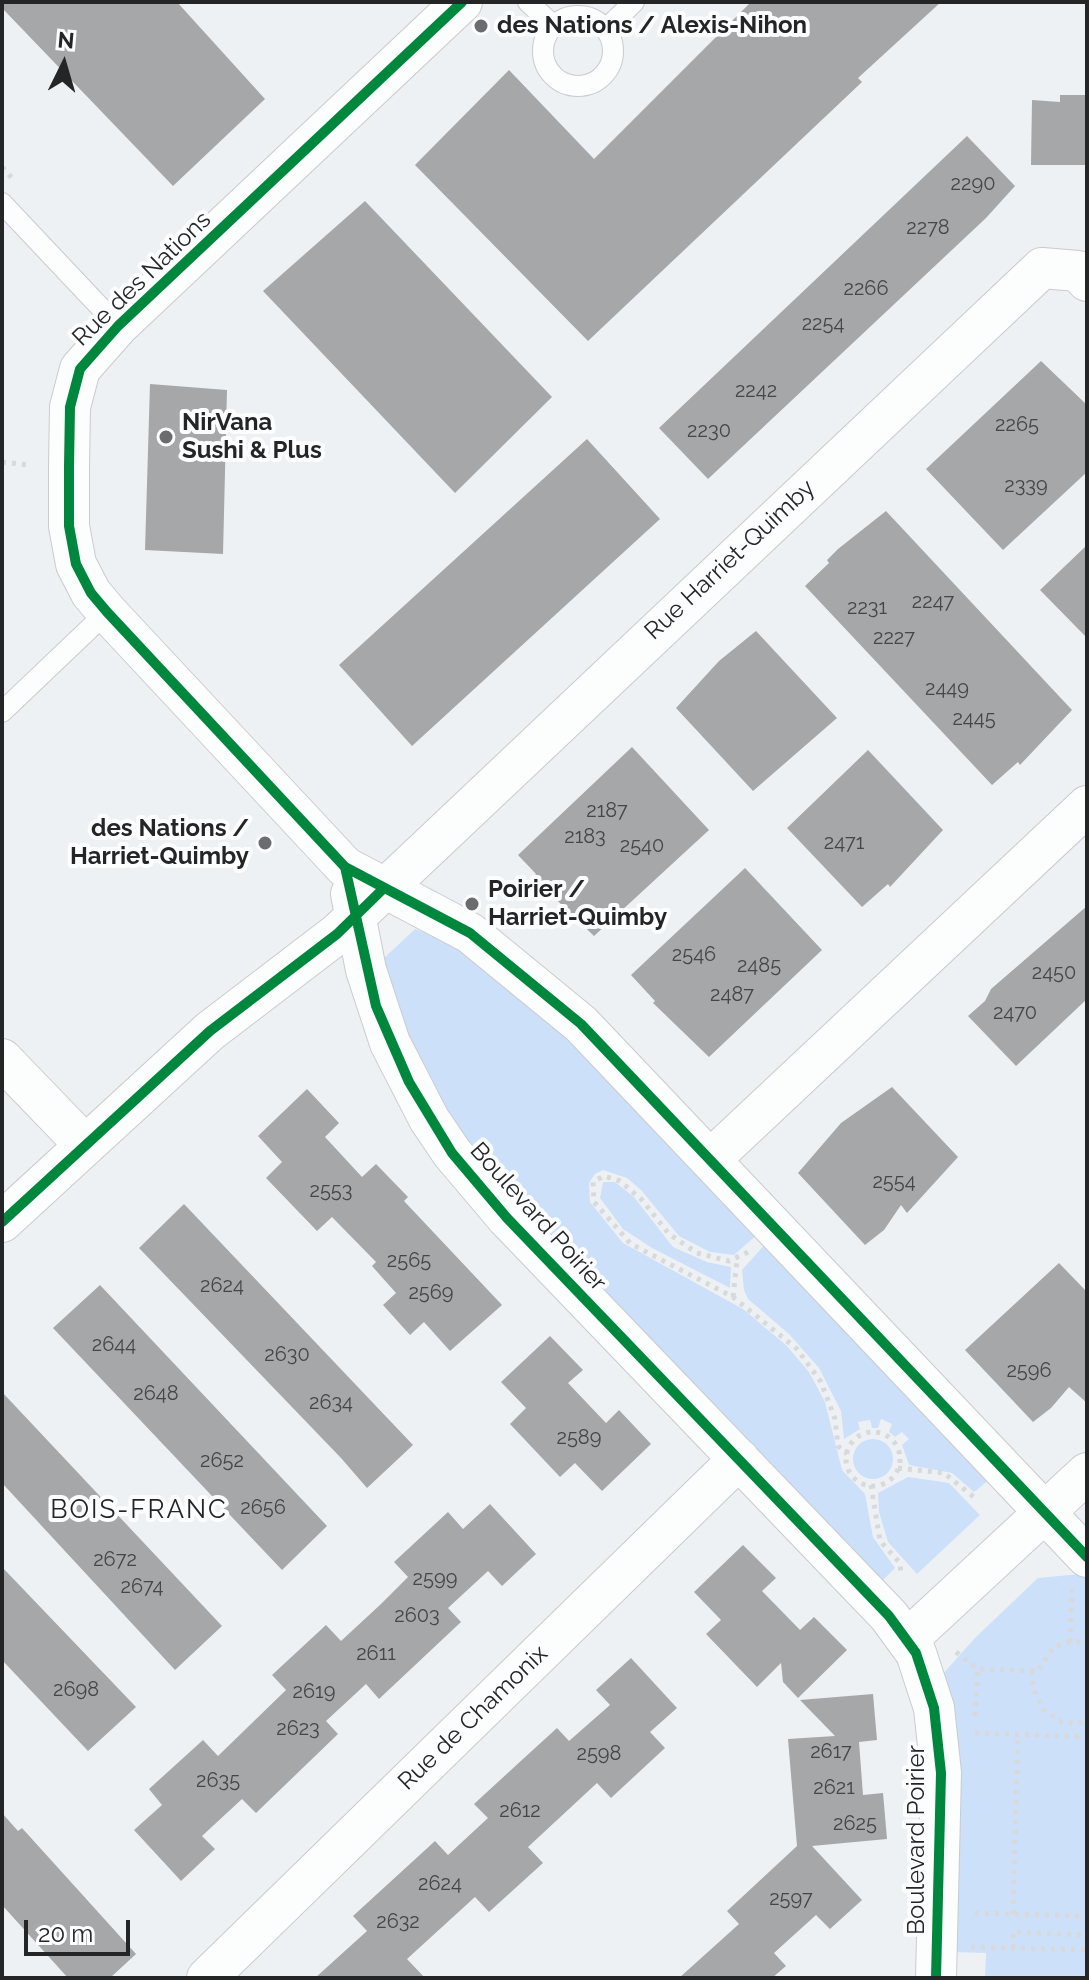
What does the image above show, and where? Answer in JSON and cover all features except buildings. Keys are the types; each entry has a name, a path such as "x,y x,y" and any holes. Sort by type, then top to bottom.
{"street":[{"name":"Rue des Nations","path":"345,867 107,612 85,582 72,547 70,407 80,369 118,326 462,2"},
{"name":"Rue Harriet-Quimby","path":"2,1222 210,1031 337,934 1042,268 1078,271 1087,281"},
{"path":"712,1158 1087,806"},
{"path":"345,867 470,933 536,983 581,1024 712,1158 1045,1514 1079,1572"},
{"name":"Boulevard Poirier","path":"345,867 376,1006 390,1043 429,1119 452,1153 507,1218 908,1639 927,1681 939,1743 942,1794 936,1978"},
{"path":"2,1059 84,1144"},
{"name":"Rue de Chamonix","path":"207,1978 739,1459"},
{"path":"908,1639 1087,1473"}],"lane":[{"path":"528,2 554,26"},
{"path":"606,29 634,2"},
{"path":"586,17 606,29 613,51 612,62 598,80 576,86 565,83 548,68 544,46 554,26 563,19 586,17"},
{"path":"2,203 118,326"},
{"path":"2,712 107,612"}],"path":[{"path":"2,462 28,465"},
{"path":"754,1246 737,1260 710,1258 683,1246 620,1181 604,1176 593,1182 594,1202 631,1244 733,1297 772,1325 812,1367 830,1400 838,1446 847,1454 852,1475 871,1485 887,1481 898,1468 897,1447 880,1433 859,1436 847,1454"},
{"path":"733,1297 737,1260"},
{"path":"898,1468 944,1473 978,1500"},
{"path":"871,1485 880,1541 900,1563 902,1583"},
{"path":"1070,1642 1079,1572"},
{"path":"954,1651 978,1669 1038,1671 1054,1647 1070,1642 1087,1643"},
{"path":"1032,1671 1033,1688 1043,1709 1062,1722 1087,1723"},
{"path":"1073,1736 1074,1724"},
{"path":"975,1733 1087,1737"},
{"path":"1013,1914 1018,1735"},
{"path":"970,1913 1087,1916"},
{"path":"1013,1948 1013,1932 1087,1935"},
{"path":"969,1953 970,1947 1087,1950"}],"shaded area":[{"path":"415,929 456,943 546,1013 759,1233 734,1255 710,1252 679,1236 641,1190 627,1178 603,1170 595,1174 589,1183 590,1202 623,1243 743,1309 787,1346 809,1372 825,1402 842,1470 865,1494 873,1537 895,1568 881,1582 473,1151 450,1120 413,1052 382,960"},
{"path":"603,1182 615,1182 634,1197 673,1247 707,1262 731,1267 730,1288 652,1248 623,1229 600,1198"},
{"path":"767,1242 989,1480 974,1492 952,1473 909,1465 902,1445 909,1439 902,1432 895,1437 889,1432 892,1424 881,1419 878,1428 872,1428 870,1420 858,1422 860,1429 844,1439 841,1411 819,1368 789,1334 748,1299 744,1290 742,1270"},
{"path":"873,1439 887,1445 893,1459 887,1473 873,1479 859,1473 853,1459 859,1445"},
{"path":"908,1477 949,1483 980,1515 917,1574 888,1542 879,1512 878,1493"},
{"path":"1081,1574 1087,1578 1087,1978 985,1978 986,1953 953,1952 941,1676 976,1637 1038,1578"}],"cycle path":[{"path":"462,2 118,326 80,369 70,407 69,526 76,564 91,593 107,612 345,867 470,933 581,1024 1087,1557"},
{"path":"345,867 376,1006 409,1082 452,1153 507,1218 889,1616 916,1653 934,1708 941,1773 936,1978"},
{"path":"2,1222 210,1031 337,934 384,888"}],"place":[{"name":"des Nations / Alexis-Nihon","path":"481,26"},
{"name":"NirVana Sushi & Plus","path":"166,437"},
{"name":"des Nations / Harriet-Quimby","path":"265,843"},
{"name":"Poirier / Harriet-Quimby","path":"472,904"}],"district":[{"name":"BOIS-FRANC","path":"139,1510"}]}
